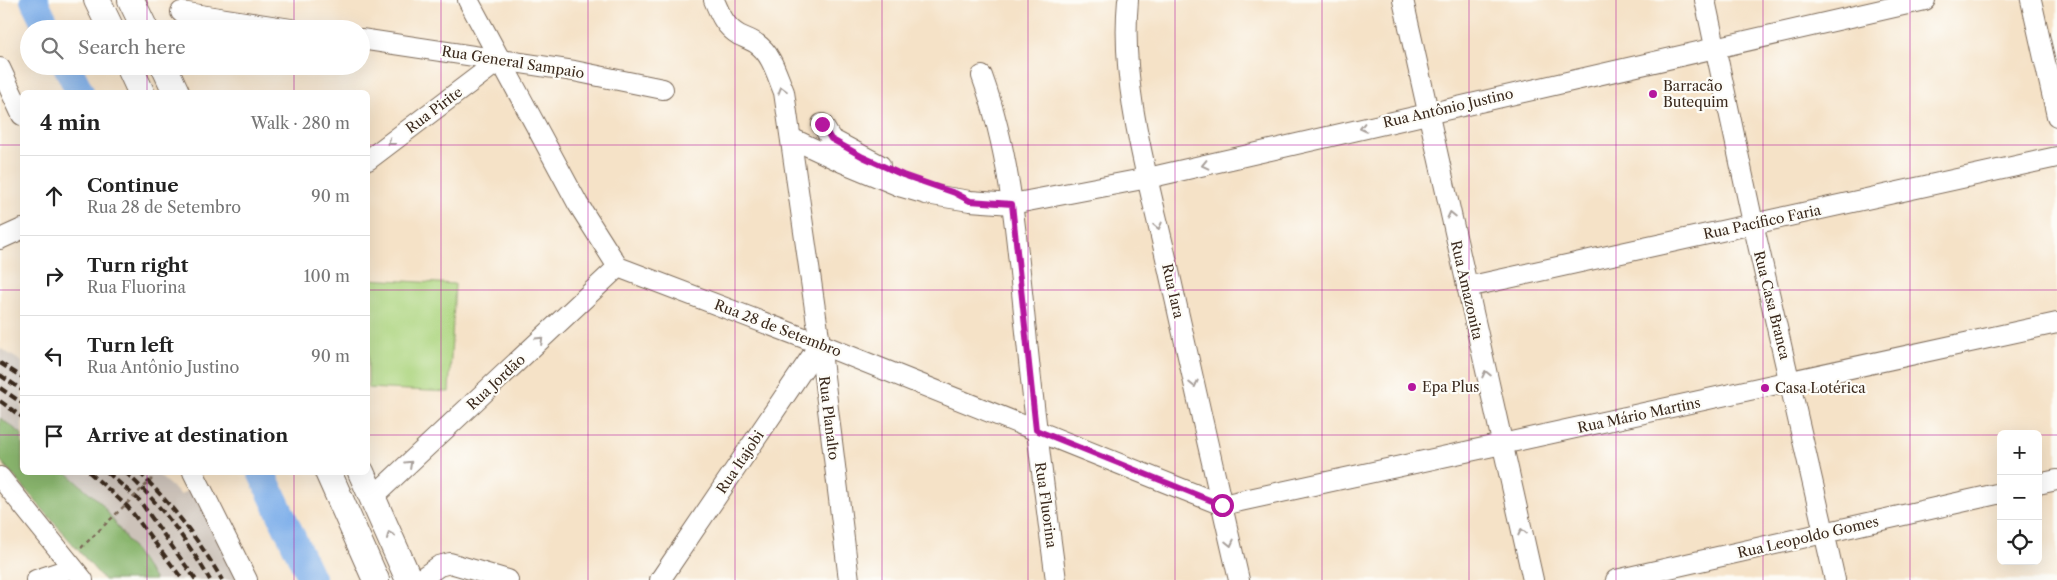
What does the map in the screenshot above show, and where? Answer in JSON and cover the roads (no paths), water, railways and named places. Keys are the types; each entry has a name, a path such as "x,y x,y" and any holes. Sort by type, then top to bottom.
{"main road":[{"path":"97,0 106,20"},
{"path":"132,0 142,20"},
{"path":"133,75 140,90"},
{"path":"168,75 175,90"},
{"path":"329,475 376,580"},
{"path":"362,475 409,580"},
{"path":"345,508 363,508 370,504 373,497"}],"street":[{"path":"468,0 578,204 618,267"},
{"path":"714,0 727,26 737,34 757,44 773,64 784,92 791,138"},
{"name":"Rua Iara","path":"1128,0 1126,26 1129,84 1148,178 1239,580"},
{"name":"Rua Amazonita","path":"1402,0 1533,580"},
{"name":"Rua Casa Branca","path":"1704,0 1753,224 1835,580"},
{"name":"Rua Antônio Justino","path":"791,138 902,187 926,194 970,201 1012,204 1148,178 1925,0"},
{"path":"2030,0 2057,116"},
{"path":"181,12 233,20"},
{"name":"Rua General Sampaio","path":"370,40 574,71 663,89"},
{"name":"Rua Pirite","path":"370,158 500,60"},
{"path":"0,68 20,111"},
{"name":"Rua Fluorina","path":"982,76 996,114 1012,204 1036,430 1056,580"},
{"name":"Rua Antônio Justino","path":"822,124 831,139 863,157 903,175 955,193 970,201"},
{"name":"Rua Planalto","path":"791,138 820,344 849,580"},
{"name":"Rua Pacífico Faria","path":"1466,286 2057,157"},
{"path":"0,240 20,230"},
{"name":"Rua 28 de Setembro","path":"618,267 820,344 1222,505"},
{"name":"Rua Jordão","path":"373,497 618,267"},
{"name":"Rua Mário Martins","path":"1222,505 1502,443 1791,383 2057,323"},
{"name":"Rua Itajobi","path":"660,580 820,344"},
{"path":"194,475 247,580"},
{"path":"0,477 15,493 77,574 36,580"},
{"path":"2042,483 2057,480"},
{"name":"Rua Leopoldo Gomes","path":"1616,580 1997,494"},
{"path":"419,580 439,566 450,563 508,580"}],"waterway":[{"path":"34,0 44,20"},
{"path":"72,75 79,90"},
{"path":"262,475 312,580"}],"railway":[{"path":"0,363 20,376"},
{"path":"0,375 20,389"},
{"path":"0,388 20,402"},
{"path":"0,401 20,416"},
{"path":"92,475 128,507 183,580"},
{"path":"110,475 139,500 196,580"},
{"path":"128,475 150,496 172,523 210,580"},
{"path":"142,475 184,523 222,580"}],"place":[{"name":"Barracão Butequim","path":"1653,94"},
{"name":"Epa Plus","path":"1412,387"},
{"name":"Casa Lotérica","path":"1765,388"}]}
